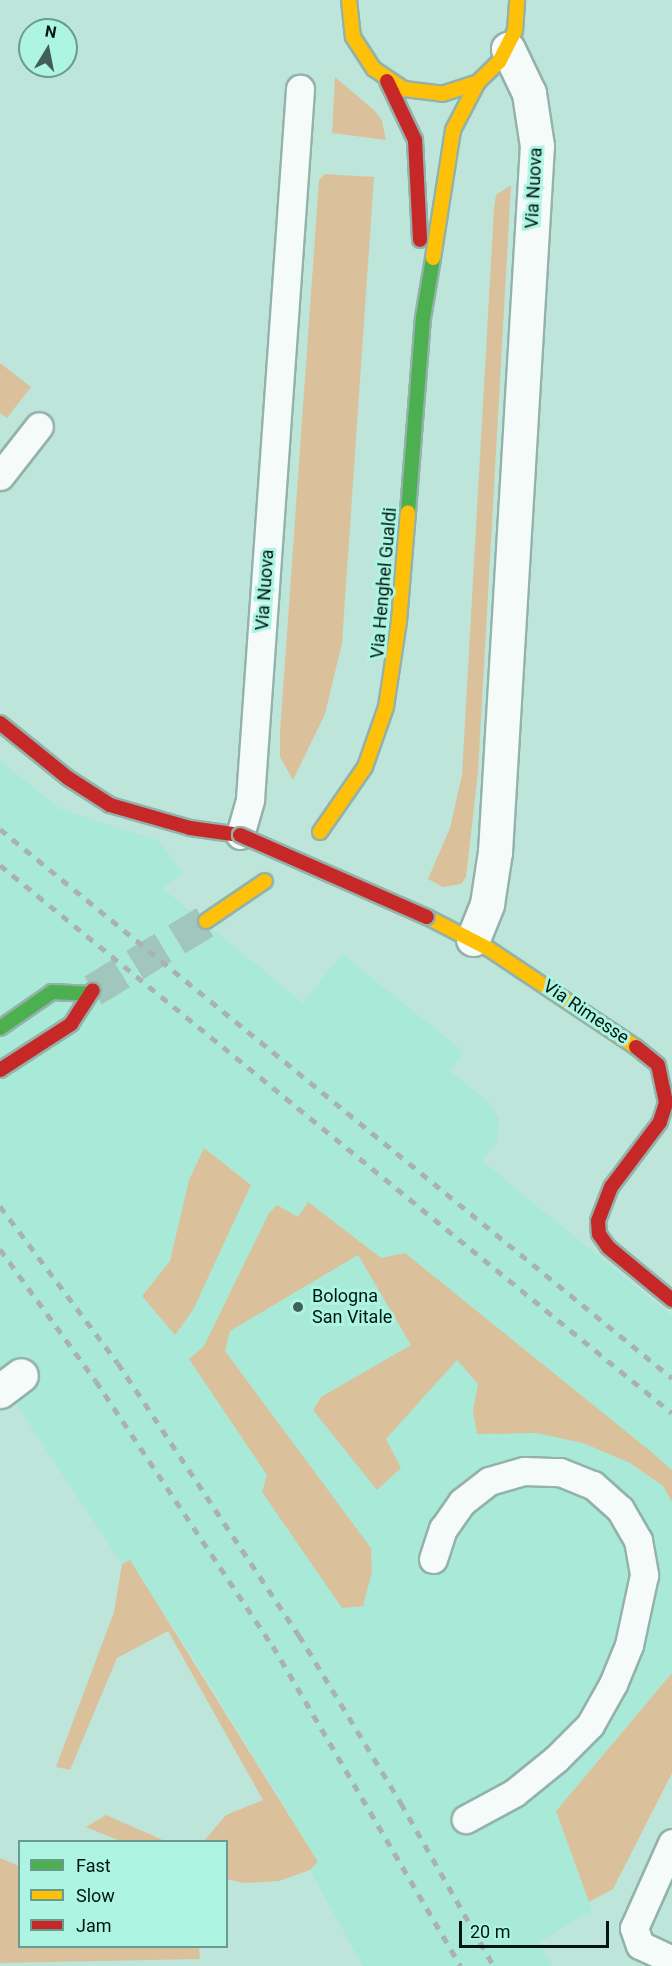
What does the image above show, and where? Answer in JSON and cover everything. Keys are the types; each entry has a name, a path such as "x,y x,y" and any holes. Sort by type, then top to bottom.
{"main road":[{"path":"349,0 353,37 363,57 387,81 420,93 442,94 478,82 508,49 516,22 517,0"},
{"name":"Via Henghel Gualdi","path":"387,81 415,140 423,318"},
{"name":"Via Henghel Gualdi","path":"320,832 364,767 378,738 394,666 423,318 453,130 478,82"},
{"path":"0,723 68,778 110,805 190,828 240,834 427,916 481,944"},
{"path":"206,921 265,881"},
{"name":"Via Rimesse","path":"481,944 640,1049 658,1065 669,1084"},
{"path":"0,1028 52,992 90,992 71,1024 0,1070"},
{"path":"669,1084 660,1122 611,1187 598,1221 599,1234 608,1247 672,1300"}],"street":[{"name":"Via Nuova","path":"481,944 495,852 537,146 529,93 508,49"}],"lane":[{"name":"Via Nuova","path":"240,834 250,799 300,89"},
{"path":"0,476 39,426"},
{"path":"433,1559 443,1529 462,1502 489,1481 524,1471 560,1472 593,1485 620,1509 638,1540 644,1575 629,1645 613,1684 590,1725 556,1760 513,1793 466,1819"},
{"path":"672,1843 634,1928 640,1945 672,1960"}],"shaded area":[{"path":"335,77 375,111 382,121 386,140 332,133"},
{"path":"325,174 374,177 342,643 325,714 293,780 280,757 280,732 319,180"},
{"path":"511,185 478,772 466,877 461,884 443,887 428,879 450,828 462,775 494,209 496,195"},
{"path":"0,363 31,387 7,418 0,413"},
{"path":"0,761 60,809 158,840 183,873 162,888 303,1003 342,954 464,1052 449,1071 490,1103 499,1119 498,1140 482,1161 672,1316 672,1673 556,1811 592,1910 539,1942 552,1966 363,1966 310,1870 318,1862 201,1670 129,1560 122,1564 0,1380"},
{"path":"204,1148 251,1185 193,1310 175,1335 142,1296 170,1261 189,1180"},
{"path":"308,1202 381,1258 405,1253 649,1450 672,1470 672,1502 663,1486 630,1463 583,1443 536,1433 477,1434 473,1411 478,1384 457,1360 386,1439 401,1468 377,1490 313,1410 321,1397 411,1345 358,1255 230,1331 225,1351 371,1548 372,1572 363,1606 342,1608 262,1492 267,1475 189,1359 204,1346 269,1213 277,1205 298,1217"},
{"path":"130,1560 318,1862 310,1870 279,1881 243,1883 228,1879 228,1840 205,1840 226,1815 263,1800 168,1631 117,1658 70,1770 56,1767 114,1612 122,1564"},
{"path":"672,1673 672,1773 613,1889 589,1902 556,1811"},
{"path":"106,1815 163,1840 118,1840 86,1827"},
{"path":"0,1858 18,1866 18,1948 199,1948 200,1959 0,1963"}],"tunnel":[{"path":"93,990 206,921"}],"railway":[{"path":"0,829 672,1378"},
{"path":"0,865 672,1413"},
{"path":"0,1206 118,1363 299,1635 401,1803 494,1966"},
{"path":"0,1249 96,1381 273,1646 461,1966"}],"traffic: fast":[{"path":"408,512 423,318 433,258"},
{"path":"0,1028 52,992 87,994"}],"traffic: slow":[{"path":"349,0 353,37 374,69 404,89 442,94 478,82 499,62 515,31 517,0"},
{"path":"433,258 453,130 478,82"},
{"path":"320,832 365,767 386,707 399,621 408,512"},
{"path":"206,921 265,881"},
{"path":"427,917 489,949 636,1047"}],"traffic: jam":[{"path":"387,81 415,140 420,240"},
{"path":"0,723 68,778 110,805 190,828 240,835"},
{"path":"240,835 427,917"},
{"path":"0,1070 71,1024 93,990"},
{"path":"636,1047 658,1065 666,1103 660,1122 611,1187 598,1221 599,1234 608,1247 672,1300"}],"place":[{"name":"Bologna San Vitale","path":"298,1307"}]}
